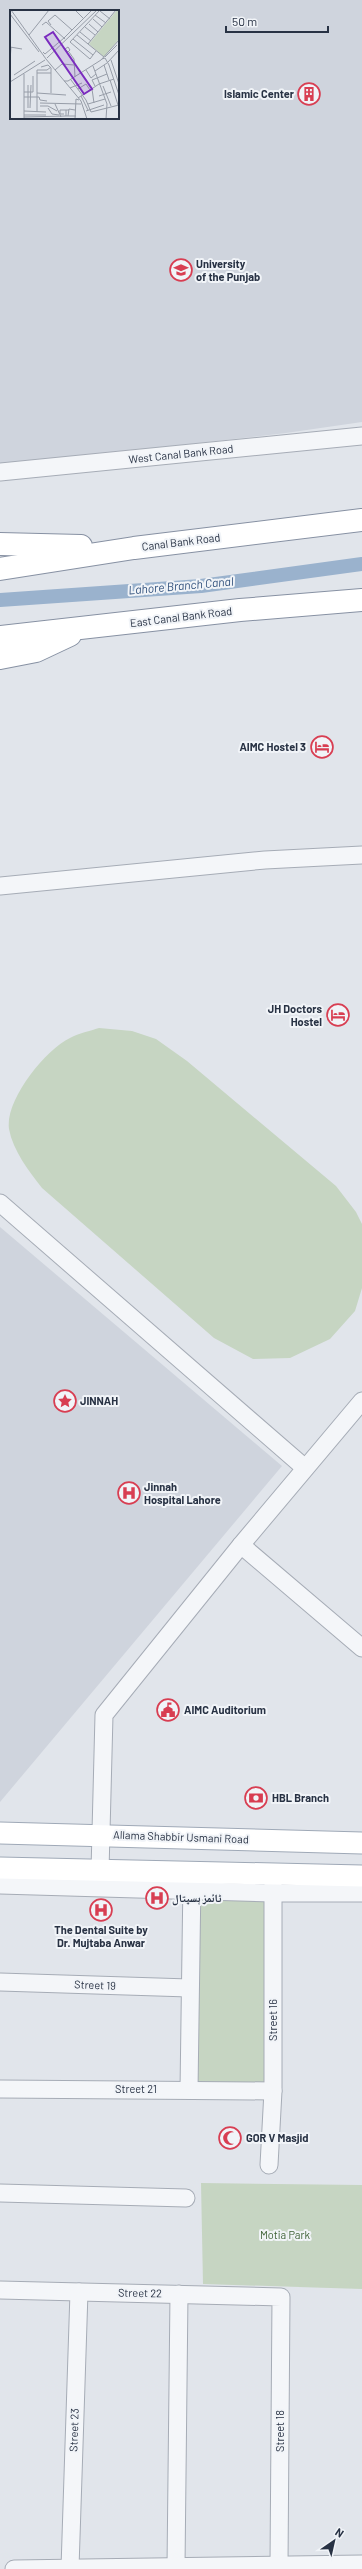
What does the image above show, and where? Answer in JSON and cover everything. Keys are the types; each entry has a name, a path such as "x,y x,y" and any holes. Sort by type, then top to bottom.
{"highway":[{"name":"Canal Bank Road","path":"0,569 134,548 362,520"},
{"path":"0,544 134,548"},
{"name":"East Canal Bank Road","path":"0,637 240,610 362,600"},
{"path":"0,658 36,651 88,627"}],"main road":[{"name":"Allama Shabbir Usmani Road","path":"0,1833 362,1843"},
{"path":"0,1868 100,1871 192,1881 273,1884 362,1876"}],"street":[{"name":"West Canal Bank Road","path":"0,472 362,436"},
{"path":"0,886 265,860 362,855"},
{"path":"0,1203 305,1468"},
{"path":"100,1871 104,1714 241,1545 362,1401"},
{"path":"241,1545 362,1648"},
{"path":"0,1885 192,1881 189,1988 189,2090"},
{"path":"273,1884 362,1893"},
{"name":"Street 16","path":"269,2165 273,2091 273,1884"},
{"name":"Street 19","path":"0,1982 189,1988"},
{"name":"Street 21","path":"0,2089 273,2091"},
{"path":"0,2193 186,2198"},
{"name":"Street 22","path":"0,2290 281,2297"},
{"name":"Street 23","path":"70,2568 79,2292"},
{"path":"176,2567 179,2294"},
{"name":"Street 18","path":"279,2566 281,2297"},
{"path":"14,2569 198,2568 362,2564"}],"shaded area":[{"name":"University of the Punjab","path":"0,0 362,0 362,422 286,433 0,466"},
{"name":"Jinnah Hospital Lahore","path":"0,1227 282,1466 0,1802"}],"green space":[{"path":"99,1028 132,1031 156,1039 187,1061 336,1186 356,1212 362,1224 362,1288 355,1311 330,1339 290,1358 253,1359 214,1338 42,1188 32,1175 18,1153 11,1137 9,1117 13,1104 29,1077 49,1053 70,1038"},
{"path":"197,1896 270,1898 268,2087 194,2084"},
{"name":"Motia Park","path":"201,2183 362,2185 362,2289 203,2284"}],"waterway":[{"name":"Lahore Branch Canal","path":"0,600 201,586 362,564"}],"place":[{"name":"Islamic Center","path":"309,94"},
{"name":"University of the Punjab","path":"181,270"},
{"name":"AIMC Hostel 3","path":"322,747"},
{"name":"JH Doctors Hostel","path":"338,1015"},
{"name":"JINNAH","path":"65,1401"},
{"name":"Jinnah Hospital Lahore","path":"129,1493"},
{"name":"AIMC Auditorium","path":"168,1710"},
{"name":"HBL Branch","path":"256,1798"},
{"name":"ٹائمز ہسپتال","path":"157,1898"},
{"name":"The Dental Suite by Dr. Mujtaba Anwar","path":"101,1910"},
{"name":"GOR V Masjid","path":"230,2138"}]}
